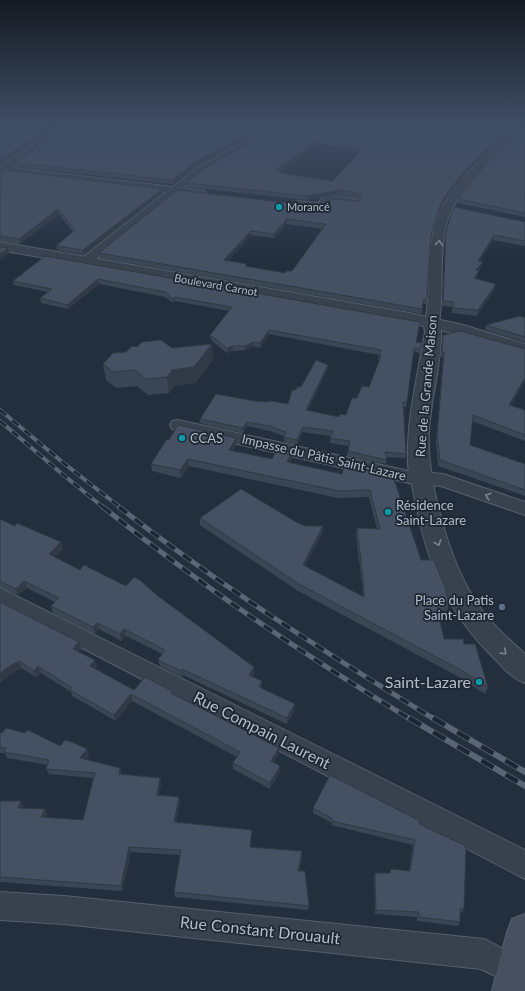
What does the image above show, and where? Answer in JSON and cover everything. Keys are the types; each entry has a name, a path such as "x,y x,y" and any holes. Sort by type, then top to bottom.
{"main road":[{"path":"513,981 525,932"}],"street":[{"path":"19,170 207,194"},
{"path":"85,262 202,170"},
{"name":"Rue de la Grande Maison","path":"477,170 461,187 454,207 440,227 432,323 433,332 420,430 419,465 432,528 454,586 468,611 485,633 525,670"},
{"path":"284,203 316,206 321,205 327,199 331,198 354,202"},
{"name":"Boulevard Carnot","path":"0,246 432,323 525,349"},
{"name":"Impasse du Pâtis Saint-Lazare","path":"178,425 409,477 422,478"},
{"path":"422,478 443,480 525,509"},
{"name":"Rue Compain Laurent","path":"0,596 525,865"},
{"name":"Rue Constant Drouault","path":"0,906 64,910 484,954 513,981"}],"building":[{"path":"7,170 162,189 83,250 56,246 75,230 58,209 19,239 0,236 0,172"},
{"path":"82,170 185,170 172,180"},
{"path":"202,170 277,170 282,171 280,173 333,181 343,170 466,170 447,193 439,208 431,235 427,299 424,299 422,309 99,253 177,190 307,205 321,205 333,199 359,201 361,197 359,194 339,190 307,196 187,183","holes":["287,219 326,224 292,271 286,271 285,273 245,266 247,264 224,260 251,231 274,234"]},
{"path":"525,170 525,213 458,199 480,171"},
{"path":"454,207 525,222 525,241 494,235 478,261 483,262 476,270 479,271 474,278 496,284 478,310 453,308 453,302 443,301 446,231"},
{"path":"0,247 8,248 0,254"},
{"path":"45,256 420,322 416,343 422,342 420,349 414,348 407,402 403,402 406,454 385,452 387,460 348,451 350,441 330,438 333,431 303,427 297,440 284,437 286,432 270,426 247,422 243,428 200,419 216,394 255,401 271,401 288,404 292,390 296,390 297,387 301,387 316,360 328,365 306,410 339,417 340,414 346,415 352,398 357,398 362,386 369,387 381,356 379,356 381,350 269,330 260,343 254,342 245,346 233,346 227,348 210,335 232,307 175,297 173,299 165,292 98,279 67,305 40,298 52,289 13,281"},
{"path":"520,316 525,318 525,337 486,325"},
{"path":"460,331 525,349 525,378 509,405 525,410 525,435 473,415 470,445 525,464 525,490 440,460 437,436 444,352 442,352 443,335"},
{"path":"161,340 172,348 212,344 194,367 172,370 167,377 146,379 135,370 113,372 103,364 113,353 126,352 132,346 137,347 142,342"},
{"path":"178,425 236,438 229,450 272,459 278,447 292,451 287,462 342,474 345,462 392,473 421,560 434,560 445,587 449,603 436,603 444,639 463,639 464,644 475,644 488,687 461,670 299,584 200,518 241,489 296,522 306,526 323,526 303,565 364,597 357,528 380,529 370,490 339,491 188,459 180,470 151,464"},
{"path":"0,519 15,526 17,523 61,542 49,554 80,570 84,565 126,586 134,577 141,581 158,596 254,667 249,675 262,681 259,687 295,704 287,718 182,669 181,671 158,660 165,650 124,629 120,634 97,623 93,627 51,606 59,598 24,581 16,589 0,581"},
{"path":"0,602 79,642 73,649 95,660 90,666 134,690 145,677 172,691 171,693 279,748 271,761 280,766 270,783 233,763 240,752 131,694 114,715 70,690 72,688 38,666 34,671 19,661 5,669 0,674"},
{"path":"6,728 25,733 28,730 60,746 65,740 74,743 87,749 80,758 120,768 119,774 160,778 157,795 179,797 174,822 252,830 250,847 302,851 298,871 305,871 309,906 174,892 181,850 129,847 121,886 0,877 0,801 21,801 18,808 45,809 41,817 83,820 95,773 46,769 49,760 4,752 6,748 0,747 0,732 2,733"},
{"path":"330,775 420,821 419,824 466,846 464,909 460,909 460,922 419,917 419,912 376,910 375,873 390,873 391,869 410,871 415,840 332,821 333,819 313,808"}],"railway":[{"path":"0,410 61,461 121,508"},
{"path":"0,421 104,508"},
{"path":"103,507 177,564 253,618 331,670 410,719"},
{"path":"119,507 195,564 274,618 434,719"},
{"path":"409,718 525,786"},
{"path":"433,718 525,772"}],"place":[{"name":"Morancé","path":"279,207"},
{"name":"CCAS","path":"182,438"},
{"name":"Résidence Saint-Lazare","path":"388,512"},
{"name":"Place du Patis Saint-Lazare","path":"502,607"},
{"name":"Saint-Lazare","path":"479,682"}]}
